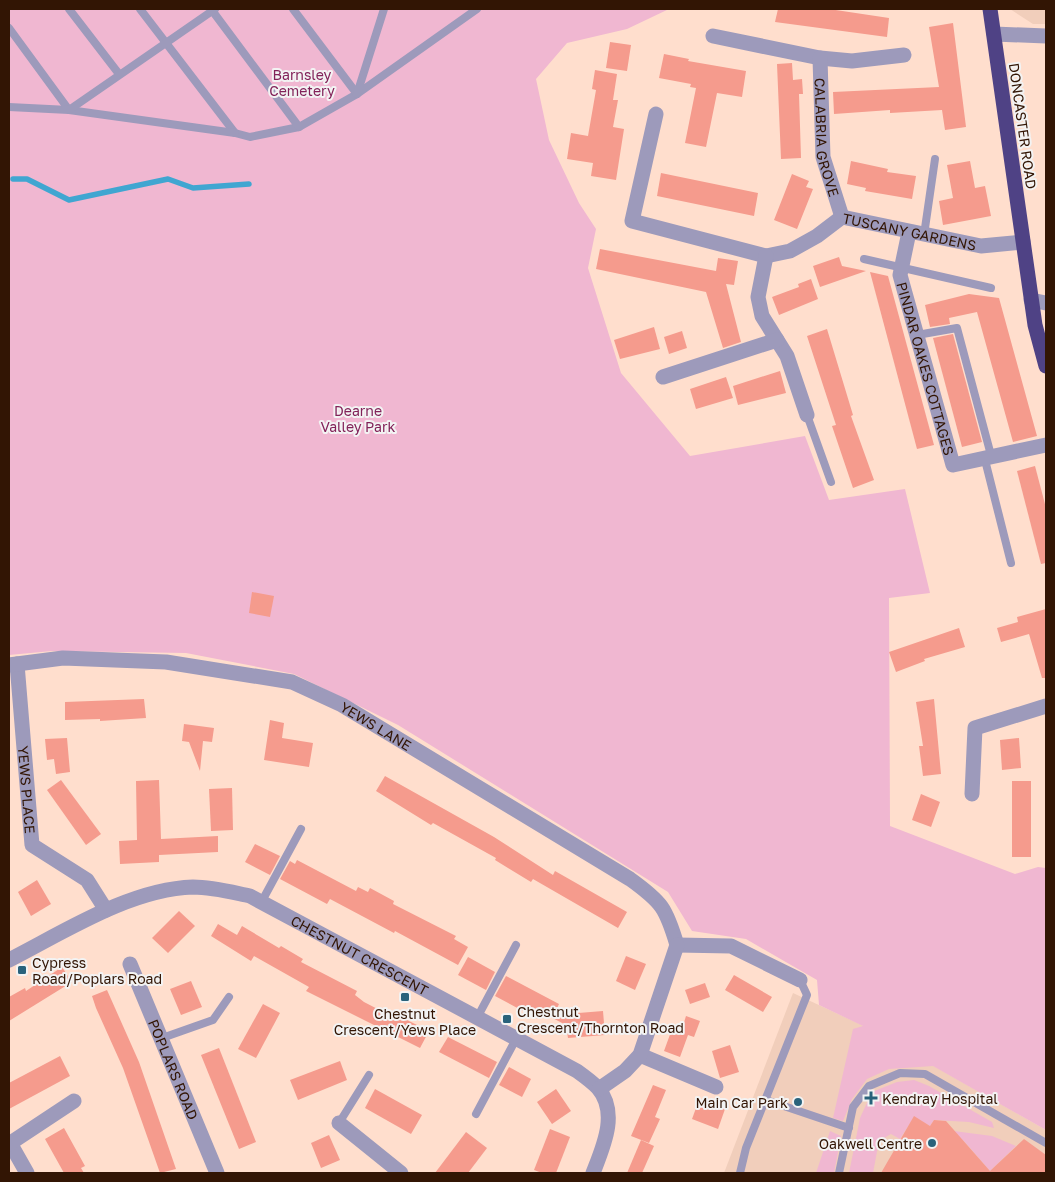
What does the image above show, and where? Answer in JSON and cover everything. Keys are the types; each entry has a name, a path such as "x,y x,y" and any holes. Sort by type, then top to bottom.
{"highway":[{"name":"DONCASTER ROAD","path":"990,9 1023,242 1039,302 1035,325 1046,366"}],"street":[{"path":"994,34 1046,36"},
{"name":"CALABRIA GROVE","path":"713,36 820,58 852,60 904,55"},
{"name":"CALABRIA GROVE","path":"820,58 824,157 842,217"},
{"name":"TUSCANY GARDENS","path":"656,114 632,221 766,256 790,251 817,236 842,217 981,246 1023,242"},
{"name":"PINDAR OAKES COTTAGES","path":"909,232 900,275 953,465 989,459 1046,445"},
{"path":"766,256 758,297 762,316 787,356 807,415"},
{"path":"662,378 777,340"},
{"name":"YEWS LANE","path":"13,664 64,658 116,658 166,662 292,682 342,705 630,879 652,895 667,913 677,945"},
{"name":"YEWS PLACE","path":"13,664 32,845 87,880 106,910"},
{"path":"972,794 975,728 1046,706"},
{"name":"CHESTNUT CRESCENT","path":"9,960 106,910 155,894 192,888 219,889 262,901 577,1070 598,1089"},
{"path":"593,1173 608,1135 608,1108 598,1089 625,1071 640,1054 677,945 731,946 800,980"},
{"name":"POPLARS ROAD","path":"130,964 217,1173"},
{"path":"640,1054 716,1087"},
{"path":"27,1173 9,1143 74,1101"},
{"path":"339,1123 401,1173"}],"lane":[{"path":"70,9 119,74"},
{"path":"140,9 235,133"},
{"path":"68,110 213,9 299,127"},
{"path":"293,9 357,94"},
{"path":"357,94 384,9"},
{"path":"9,107 68,110 235,133 250,137 299,127 357,94 473,10"},
{"path":"9,28 68,110"},
{"path":"924,235 935,159"},
{"name":"PINDAR OAKES COTTAGES","path":"864,259 991,288"},
{"path":"916,335 956,328 989,459 1011,563"},
{"path":"807,415 832,482"},
{"path":"262,901 301,830"},
{"path":"477,1018 516,945"},
{"path":"740,1173 746,1148 807,995 800,980"},
{"path":"162,1038 213,1020 229,997"},
{"path":"476,1114 516,1038"},
{"path":"839,1173 853,1107 869,1086 900,1073 925,1074 1046,1143"},
{"path":"339,1123 369,1075"},
{"path":"766,1100 849,1128"}],"shaded area":[{"path":"1010,9 1046,9 1046,24 1033,24"},
{"name":"Kendray Hospital","path":"793,993 864,1026 1046,1130 1046,1173 724,1173"}],"green space":[{"name":"Dearne Valley Park","path":"9,9 669,9 627,29 567,43 536,79 549,140 579,203 596,229 588,268 621,373 690,456 805,436 829,500 905,489 930,593 889,598 890,826 1015,874 1038,867 1046,868 1046,1130 933,1066 889,1069 867,1079 852,1099 843,1121 833,1118 853,1029 863,1026 819,1005 817,980 746,939 692,931 668,892 398,725 294,674 186,653 52,651 9,655"},
{"path":"914,1080 929,1086 992,1122 994,1128 969,1122 934,1120 930,1126 914,1117 900,1139 891,1134 879,1141 873,1173 849,1173 860,1118 872,1092 897,1082"},
{"path":"946,1130 992,1136 1016,1146 990,1171 964,1141"},
{"path":"830,1131 841,1136 834,1173 816,1173"}],"building":[{"path":"778,9 829,9 889,18 887,37 775,22"},
{"path":"953,23 966,127 945,130 942,110 890,113 890,110 834,114 833,92 939,87 929,27"},
{"path":"610,42 631,45 627,71 606,68"},
{"path":"664,54 689,59 688,61 746,71 742,97 717,93 706,147 685,143 696,88 690,87 691,84 659,78"},
{"path":"792,63 793,80 802,79 803,94 799,94 801,158 781,159 777,64"},
{"path":"595,70 617,74 613,100 618,100 613,127 624,129 616,180 591,176 593,163 567,159 571,133 588,136 596,90 592,89"},
{"path":"851,161 888,169 887,172 916,176 912,199 865,191 866,188 847,184"},
{"path":"970,161 975,188 985,186 991,216 943,225 939,201 953,198 947,165"},
{"path":"661,173 758,193 754,216 657,196"},
{"path":"792,174 809,181 806,187 813,189 797,229 774,220"},
{"path":"600,249 716,271 718,258 738,261 734,285 726,284 741,342 723,348 706,292 596,269"},
{"path":"839,257 842,266 866,271 820,287 813,266"},
{"path":"870,272 888,276 934,445 917,449"},
{"path":"811,279 818,299 779,315 772,297 799,287 798,284"},
{"path":"969,294 999,298 1037,436 1013,442 977,312 949,318 950,324 930,327 925,305"},
{"path":"654,327 660,349 620,359 614,340"},
{"path":"827,329 853,415 851,416 874,480 853,488 832,426 836,425 807,336"},
{"path":"682,331 687,348 669,354 664,337"},
{"path":"953,334 982,442 962,447 933,338"},
{"path":"780,371 786,393 738,405 733,386"},
{"path":"726,377 733,398 696,409 690,389"},
{"path":"1035,466 1046,508 1046,563 1041,564 1017,471"},
{"path":"252,592 274,596 270,617 249,613"},
{"path":"1046,609 1046,678 1042,678 1029,634 1001,642 997,628 1018,622 1017,617"},
{"path":"959,628 965,647 924,659 925,661 896,672 889,652"},
{"path":"144,699 146,718 100,721 100,719 65,720 65,702"},
{"path":"934,699 941,774 923,776 919,746 923,746 916,702"},
{"path":"270,720 284,723 282,738 313,743 309,767 264,760"},
{"path":"184,724 214,728 212,742 203,741 200,771 189,742 182,741"},
{"path":"67,738 70,772 56,774 54,759 47,760 45,739"},
{"path":"1019,738 1021,768 1002,770 1000,740"},
{"path":"385,776 494,837 553,875 555,871 627,912 618,928 533,879 531,882 495,860 496,858 433,823 431,825 376,791"},
{"path":"61,780 101,834 86,845 47,790"},
{"path":"159,780 161,839 218,836 218,852 159,855 159,862 120,864 119,841 137,840 136,781"},
{"path":"1012,781 1031,781 1031,857 1012,857"},
{"path":"232,788 233,830 211,831 209,789"},
{"path":"921,794 940,802 931,827 912,820"},
{"path":"255,844 280,856 270,875 245,862"},
{"path":"297,860 356,891 358,887 368,892 370,888 394,901 393,904 456,936 454,939 468,947 458,965 330,899 327,904 280,879 290,861 295,864"},
{"path":"37,880 51,904 31,916 18,892"},
{"path":"179,911 195,926 168,953 152,938"},
{"path":"218,924 237,935 242,926 279,948 281,946 303,959 301,962 357,991 355,995 364,1002 393,1017 395,1014 419,1026 428,1033 420,1048 306,991 309,987 254,956 251,961 211,936"},
{"path":"626,956 646,964 635,990 616,981"},
{"path":"468,957 495,972 486,990 458,975"},
{"path":"62,967 72,982 9,1021 9,997 25,988 26,991"},
{"path":"734,975 772,997 763,1012 725,990"},
{"path":"506,976 559,1004 554,1015 603,1011 605,1035 568,1038 566,1025 541,1012 538,1019 495,996"},
{"path":"191,981 202,1007 181,1015 170,989"},
{"path":"705,983 710,997 690,1004 685,990"},
{"path":"107,990 139,1062 176,1169 160,1173 123,1068 96,1008 92,996"},
{"path":"263,1004 280,1013 256,1058 238,1049"},
{"path":"686,1016 700,1021 694,1037 688,1035 680,1057 664,1051 672,1029 681,1032"},
{"path":"448,1037 497,1062 489,1078 439,1052"},
{"path":"730,1045 739,1072 720,1078 712,1051"},
{"path":"219,1048 256,1142 239,1149 201,1055"},
{"path":"60,1056 70,1076 9,1109 9,1083"},
{"path":"340,1061 347,1080 298,1100 290,1080"},
{"path":"509,1067 531,1079 522,1097 499,1085"},
{"path":"653,1085 666,1090 655,1117 660,1119 649,1143 631,1136"},
{"path":"375,1089 422,1115 411,1134 365,1108"},
{"path":"556,1089 571,1111 552,1124 537,1102"},
{"path":"699,1100 725,1109 718,1129 692,1119"},
{"name":"Oakwell Centre","path":"914,1116 930,1126 934,1120 946,1121 990,1171 1024,1139 1046,1155 1046,1173 881,1173"},
{"path":"64,1128 85,1166 81,1168 84,1173 64,1173 45,1139"},
{"path":"550,1129 570,1137 556,1173 542,1173 534,1170"},
{"path":"466,1132 487,1148 468,1173 435,1173"},
{"path":"329,1135 340,1160 321,1168 311,1143"},
{"path":"641,1140 654,1146 642,1173 627,1173"}],"waterway":[{"path":"13,179 27,179 69,200 168,179 193,188 249,184"}],"place":[{"name":"Cypress Road/Poplars Road","path":"22,970"},
{"name":"Chestnut Crescent/Yews Place","path":"405,997"},
{"name":"Chestnut Crescent/Thornton Road","path":"507,1019"},
{"name":"Kendray Hospital","path":"871,1098"},
{"name":"Main Car Park","path":"798,1102"},
{"name":"Oakwell Centre","path":"932,1143"}],"park label":[{"name":"Barnsley Cemetery","path":"302,82"}]}
